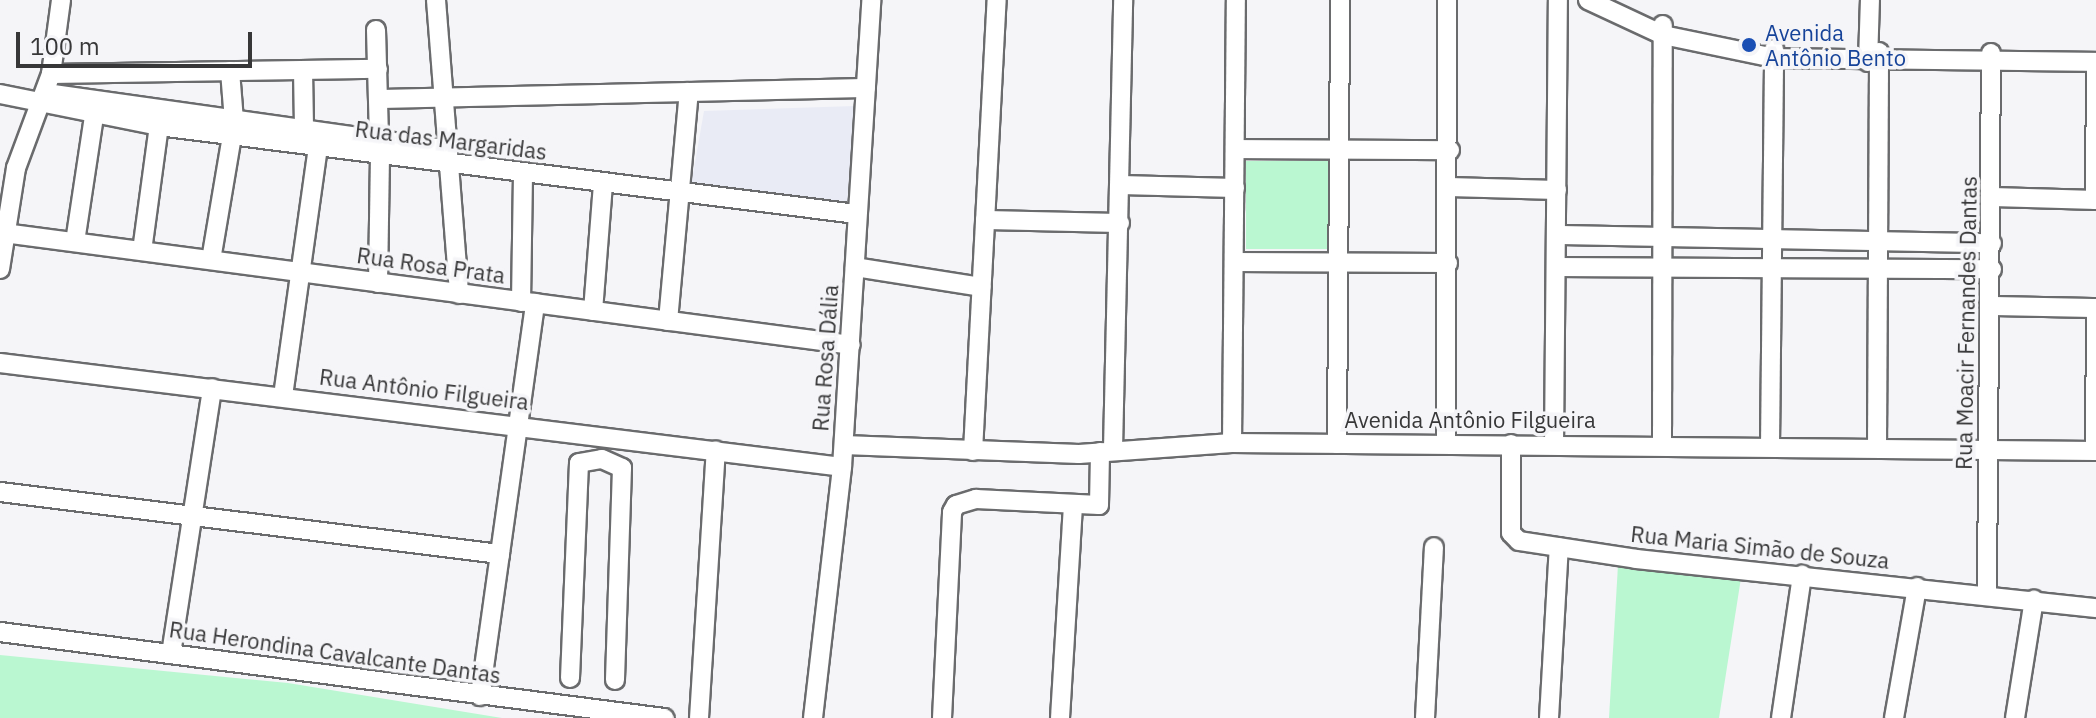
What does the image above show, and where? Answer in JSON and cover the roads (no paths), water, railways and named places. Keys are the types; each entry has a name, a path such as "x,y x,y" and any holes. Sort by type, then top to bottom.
{"street":[{"path":"0,269 16,168 51,74 61,0"},
{"path":"436,0 440,101 459,294"},
{"name":"Rua Rosa Dália","path":"813,718 844,445 871,0"},
{"path":"973,451 997,0"},
{"path":"942,718 949,523 956,505 976,499 1100,504 1120,223 1123,0"},
{"path":"1232,443 1236,0"},
{"path":"1337,444 1340,0"},
{"path":"1446,444 1450,150 1447,0"},
{"path":"1554,445 1558,0"},
{"path":"1588,0 1663,30 1774,53 2096,62 2096,200 1993,197"},
{"path":"1610,0 1663,30"},
{"path":"1870,0 1880,241 1877,447"},
{"path":"376,30 380,148 378,283"},
{"path":"1662,445 1665,237 1663,30"},
{"path":"1770,446 1774,53"},
{"path":"1990,58 2096,53"},
{"name":"Rua Moacir Fernandes Dantas","path":"1987,594 1993,197 1990,58"},
{"path":"51,74 378,69"},
{"path":"303,70 304,130"},
{"path":"211,260 233,129 230,71"},
{"path":"379,99 440,101 866,88"},
{"path":"668,321 689,92"},
{"path":"0,94 43,100"},
{"name":"Rua das Margaridas","path":"43,100 233,129 318,148 380,148"},
{"name":"Rua das Margaridas","path":"43,100 94,117 159,126 304,130 380,148 446,157 523,173 857,214"},
{"path":"75,242 94,117"},
{"path":"142,251 159,126"},
{"path":"283,396 318,148"},
{"path":"1236,149 1450,150"},
{"path":"480,696 520,425 528,303 523,173"},
{"path":"593,311 603,184"},
{"path":"1121,185 1235,188"},
{"path":"1449,187 1557,190"},
{"path":"985,220 1120,223"},
{"name":"Rua Rosa Prata","path":"4,233 851,345"},
{"path":"1557,235 1992,243"},
{"path":"1234,262 1448,263"},
{"path":"855,267 981,287"},
{"path":"1556,267 1880,272 1992,269"},
{"path":"1991,306 2096,308 2096,451"},
{"name":"Rua Antônio Filgueira","path":"0,363 842,467"},
{"path":"171,654 212,388"},
{"path":"602,436 602,459"},
{"name":"Avenida Antônio Filgueira","path":"844,445 973,451 1106,451 1232,443 2096,451"},
{"name":"Rua Maria Simão de Souza","path":"1511,444 1512,536 1559,547 2096,608"},
{"path":"699,718 716,451"},
{"path":"570,678 579,463 602,459 622,468 615,680"},
{"path":"0,492 500,554"},
{"path":"1060,718 1073,505"},
{"path":"1425,718 1434,547"},
{"path":"1549,718 1559,547"},
{"path":"1781,718 1802,575"},
{"path":"1894,718 1917,587"},
{"path":"2015,718 2034,600"},
{"name":"Rua Herondina Cavalcante Dantas","path":"0,632 664,718"}],"place":[{"name":"Avenida Antônio Bento","path":"1749,45"}]}
